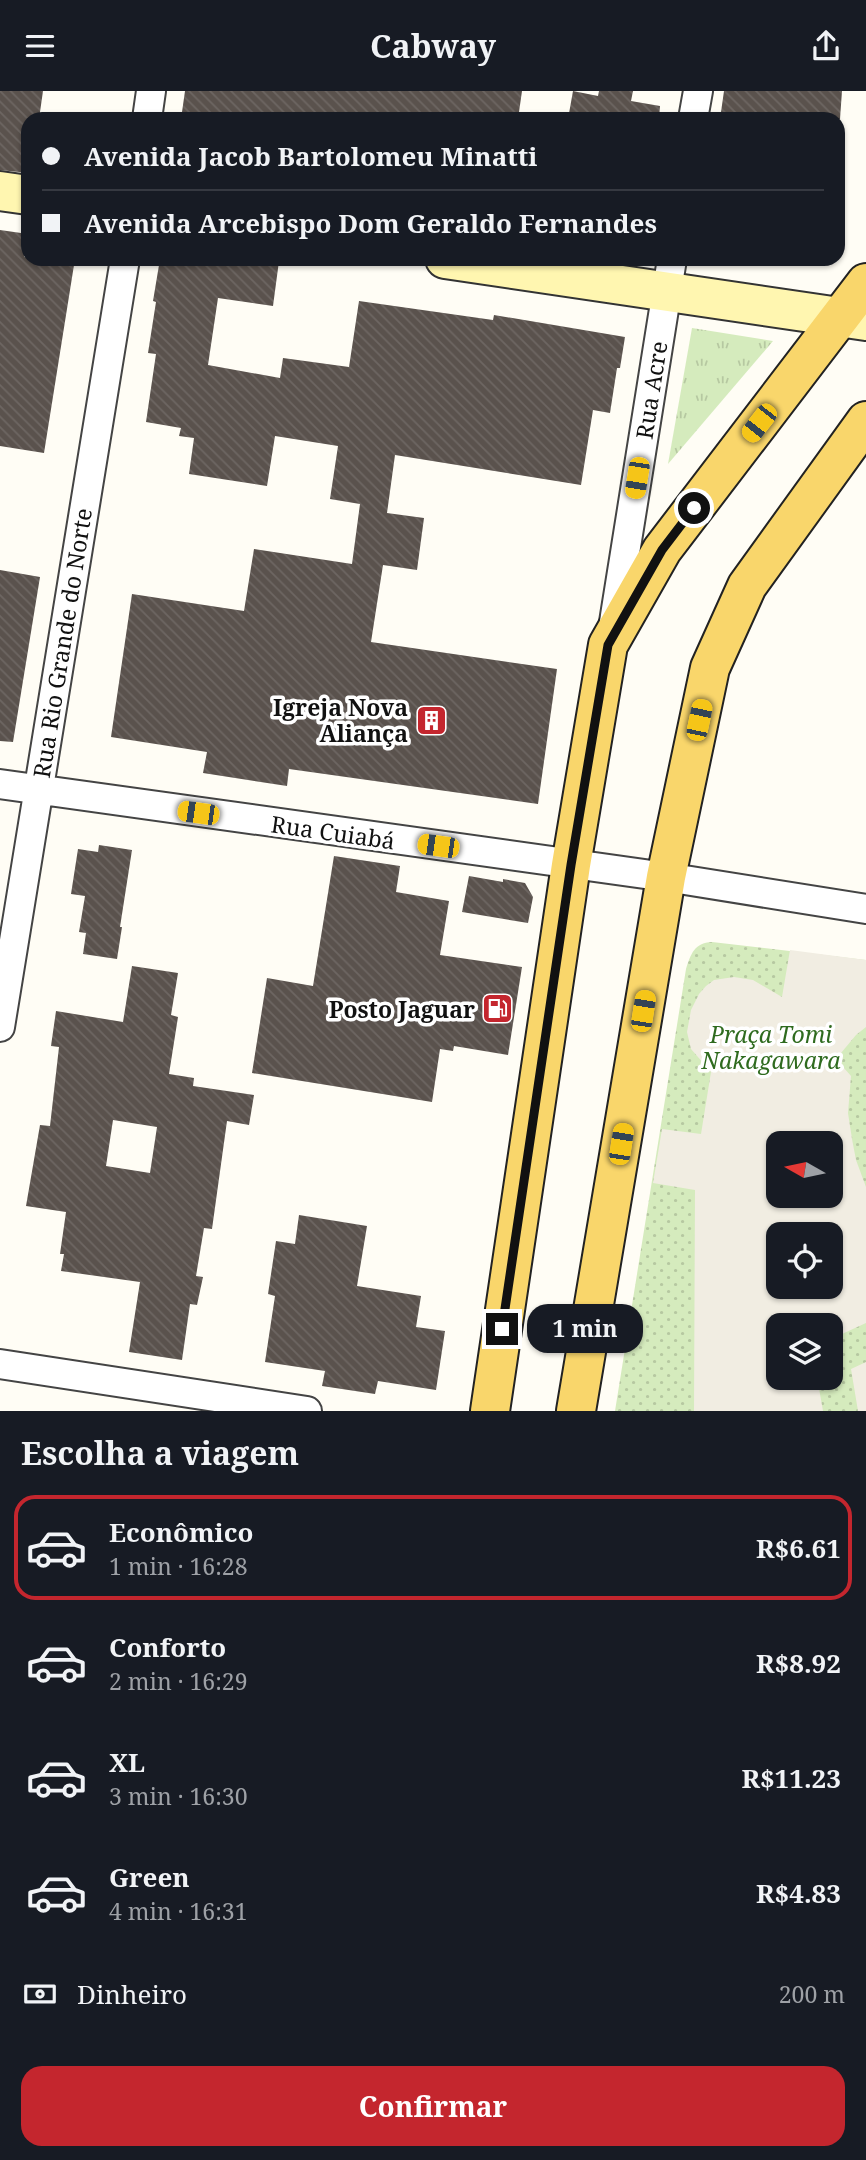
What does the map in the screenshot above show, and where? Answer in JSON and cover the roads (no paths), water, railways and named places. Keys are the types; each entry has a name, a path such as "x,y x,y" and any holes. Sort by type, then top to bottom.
{"main road":[{"path":"490,1411 571,865 608,645 662,550 853,319 866,283"},
{"path":"576,1411 666,877 710,668 747,586 866,421"}],"street":[{"path":"148,112 151,91"},
{"path":"694,112 698,91"},
{"path":"0,191 21,194"},
{"name":"Rua Rio Grande do Norte","path":"0,1027 124,266"},
{"path":"543,266 670,275 853,319"},
{"name":"Rua Acre","path":"608,645 615,620 670,275"},
{"name":"Rua Cuiabá","path":"0,784 666,877 866,909"},
{"path":"0,1364 307,1411"}],"place":[{"name":"Igreja Nova Aliança","path":"431,720"},
{"name":"Posto Jaguar","path":"498,1009"}],"park label":[{"name":"Praça Tomi Nakagawara","path":"771,1047"}]}
